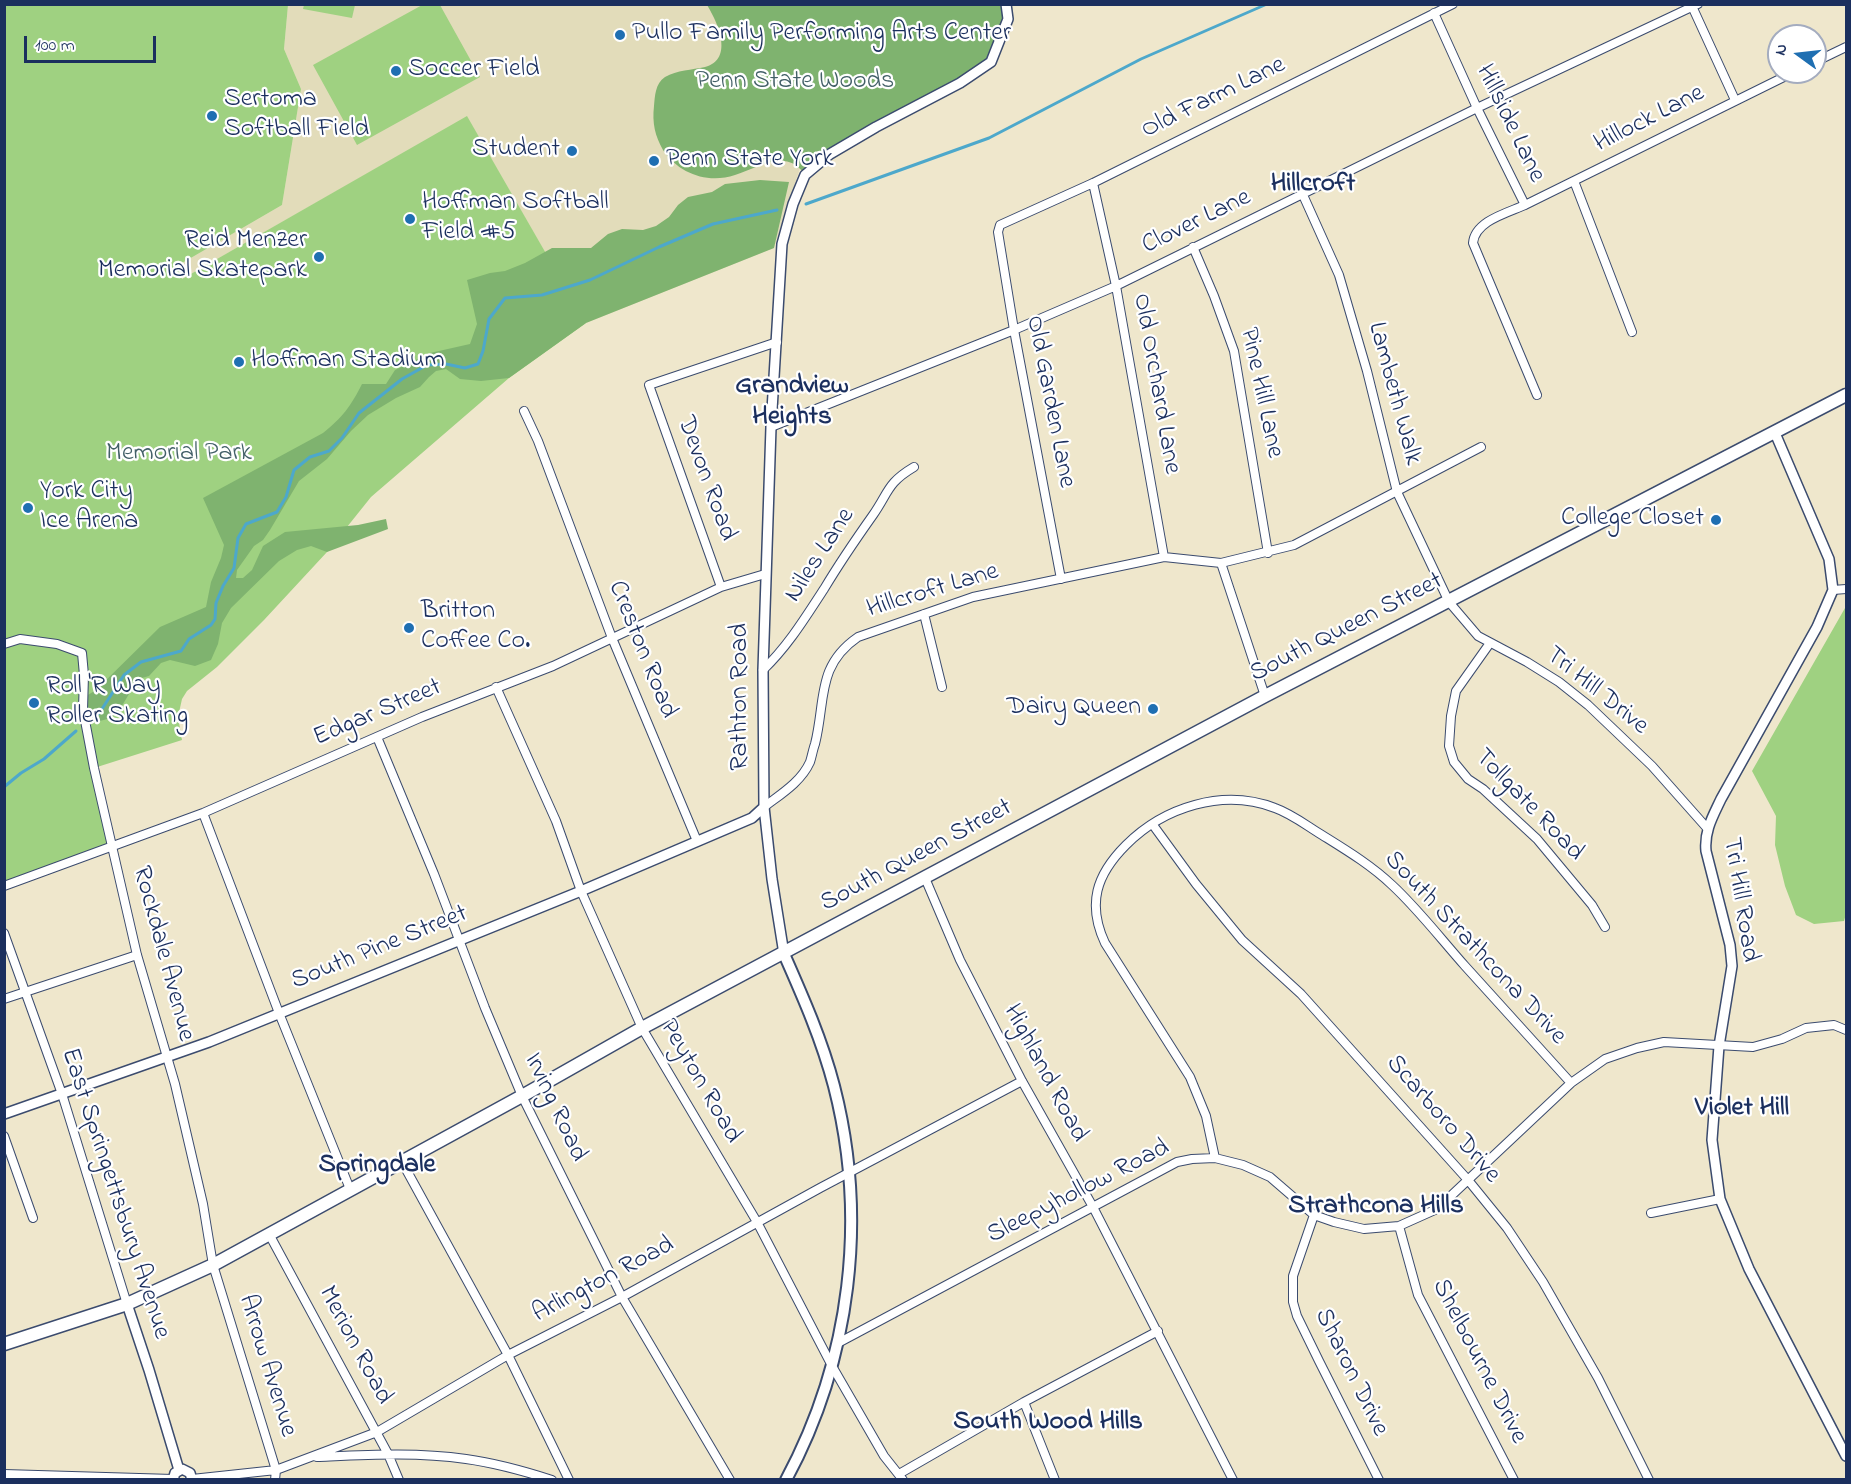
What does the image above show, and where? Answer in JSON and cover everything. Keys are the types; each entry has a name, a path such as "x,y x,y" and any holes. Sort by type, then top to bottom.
{"main road":[{"name":"South Queen Street","path":"4,1344 127,1304 213,1265 642,1028 1265,696 1846,395"},
{"name":"Rathton Road","path":"784,954 811,1014 823,1049 842,1122 849,1174 852,1224 849,1283 838,1343 817,1412 799,1456 786,1479"}],"street":[{"name":"Rathton Road","path":"784,954 764,807 763,670 771,427 782,244 793,204 805,175 830,154 960,83 991,62 1008,19 1006,4"},
{"name":"Old Farm Lane","path":"998,232 1000,225 1006,221 1093,183 1453,4"},
{"path":"1694,5 1735,100"},
{"name":"Clover Lane","path":"771,427 1014,330 1116,286 1477,108 1694,5"},
{"name":"Hillside Lane","path":"1434,14 1525,205 1481,226 1474,236 1473,243 1537,395"},
{"path":"1827,56 1846,47"},
{"name":"Hillock Lane","path":"1525,205 1769,84"},
{"path":"1574,181 1632,332"},
{"name":"Old Orchard Lane","path":"1093,183 1116,286 1164,557"},
{"name":"Lambeth Walk","path":"1304,195 1339,275 1367,371 1397,492 1449,602"},
{"name":"Old Garden Lane","path":"998,232 1061,579"},
{"name":"Pine Hill Lane","path":"1193,247 1234,351 1268,553"},
{"name":"Devon Road","path":"721,587 649,385 777,342"},
{"name":"Creston Road","path":"524,411 538,441 612,638 697,841"},
{"path":"1775,433 1829,559 1833,590 1846,589"},
{"name":"Hillcroft Lane","path":"764,807 796,783 810,761 817,735 824,685 832,663 844,647 858,637 973,597 1164,557 1221,563 1268,553 1294,545 1481,447"},
{"name":"Niles Lane","path":"763,670 782,652 796,633 889,487 914,467"},
{"path":"1221,563 1265,696"},
{"name":"Edgar Street","path":"4,886 203,813 496,687 553,666 721,587 765,574"},
{"name":"Tri Hill Road","path":"1833,590 1817,627 1721,799 1707,828 1705,840 1728,936 1732,966 1719,1046 1712,1140 1720,1199 1749,1269 1846,1456"},
{"name":"Tri Hill Drive","path":"1449,602 1478,636 1559,682 1588,705 1652,766 1707,828"},
{"path":"924,614 942,687"},
{"name":"Rockdale Avenue","path":"4,644 20,639 57,644 82,653 83,710 94,768 137,955 167,1058 203,1203 213,1265"},
{"name":"Tollgate Road","path":"1490,643 1456,691 1451,716 1449,746 1454,762 1468,779 1483,789 1537,839 1592,905 1605,927"},
{"name":"Peyton Road","path":"496,687 556,821 581,891 642,1028 757,1222 832,1366 885,1456 901,1477"},
{"name":"Irving Road","path":"377,737 522,1096 622,1297 730,1479"},
{"name":"South Strathcona Drive","path":"1215,1158 1206,1116 1190,1077 1105,943 1097,925 1095,900 1103,873 1125,846 1170,814 1191,805 1230,798 1276,808 1352,853 1392,885 1571,1083"},
{"name":"South Pine Street","path":"4,1114 167,1058 279,1013 581,891 752,818 764,807"},
{"path":"203,813 279,1013 350,1189"},
{"name":"Scarboro Drive","path":"1153,825 1196,884 1242,940 1301,994 1468,1180 1507,1228 1543,1282 1598,1378 1649,1479"},
{"name":"Highland Road","path":"925,878 960,960 1023,1081 1093,1207 1233,1479"},
{"name":"East Springettsbury Avenue","path":"4,933 62,1094 179,1470"},
{"path":"4,999 137,955"},
{"name":"Sleepyhollow Road","path":"838,1343 1177,1162 1215,1158 1244,1165 1270,1177 1314,1215 1364,1229 1399,1226 1437,1209 1571,1083 1605,1059 1664,1042 1753,1047 1782,1039 1806,1028 1834,1025 1846,1030"},
{"name":"Arlington Road","path":"192,1479 276,1470 376,1432 508,1355 622,1297 757,1222 1023,1081"},
{"path":"4,1136 33,1218"},
{"path":"402,1162 508,1355 569,1479"},
{"path":"1650,1213 1720,1199"},
{"name":"Sharon Drive","path":"1314,1215 1293,1276 1293,1302 1297,1316 1379,1479"},
{"name":"Shelbourne Drive","path":"1399,1226 1418,1295 1514,1479"},
{"name":"Merion Road","path":"269,1234 388,1454 399,1479"},
{"name":"Arrow Avenue","path":"213,1265 276,1470 275,1479"},
{"path":"901,1477 1024,1402 1158,1331"},
{"path":"1024,1402 1055,1479"},
{"path":"309,1457 388,1454 468,1459 552,1479"},
{"path":"4,1474 173,1479 179,1470 188,1471 192,1479"}],"shaded area":[{"name":"Penn State York","path":"288,5 1006,5 800,168 774,248 586,323 467,117 182,279 177,266 282,205 301,89 284,49"}],"green space":[{"path":"304,4 355,5 352,18 303,9"},
{"name":"Soccer Field","path":"424,4 440,5 480,77 357,145 313,65"},
{"name":"Memorial Park","path":"4,5 288,5 284,49 301,89 282,205 177,266 182,279 467,116 586,323 509,378 371,497 327,552 264,620 217,667 187,691 182,699 178,717 182,740 94,768 113,847 4,886"},
{"name":"Penn State Woods","path":"707,5 1006,5 1008,19 991,62 876,127 805,175 798,167 781,161 735,175 715,178 695,175 677,165 663,150 653,118 656,90 665,77 705,67 714,63 719,56 721,39 719,30"},
{"path":"760,180 789,182 774,248 586,323 509,378 481,381 460,379 446,369 436,371 420,387 368,415 327,459 299,481 270,530 263,540 254,546 237,570 236,578 243,578 252,570 263,546 285,532 358,525 386,519 388,529 327,552 311,546 297,550 279,561 231,608 222,623 218,644 211,660 195,666 170,660 161,663 149,676 138,679 120,709 111,718 85,725 83,698 96,690 160,627 206,607 211,582 224,545 203,498 323,433 346,411 362,384 386,384 395,370 430,353 470,344 477,324 467,280 505,271 552,248 591,248 608,234 622,229 643,230 656,226 669,217 688,197 712,192 725,184"},
{"path":"1845,608 1846,914 1844,921 1814,924 1796,915 1785,886 1775,845 1776,816 1752,771"}],"waterway":[{"path":"806,204 989,138 1141,59 1267,4"},
{"path":"92,719 100,712 124,675 141,662 181,651 189,639 211,625 215,619 216,603 234,568 238,538 246,524 277,512 286,497 294,470 310,457 329,451 342,438 359,413 402,379 427,365 446,364 465,368 478,364 489,319 505,298 542,295 590,280 713,224 777,210"},
{"path":"4,787 44,759 76,731"}],"place":[{"name":"Pullo Family Performing Arts Center","path":"620,35"},
{"name":"Soccer Field","path":"396,71"},
{"name":"Sertoma Softball Field","path":"212,116"},
{"name":"Student","path":"572,151"},
{"name":"Penn State York","path":"654,161"},
{"name":"Hoffman Softball Field #5","path":"410,219"},
{"name":"Reid Menzer Memorial Skatepark","path":"319,257"},
{"name":"Hoffman Stadium","path":"239,362"},
{"name":"York City Ice Arena","path":"28,508"},
{"name":"College Closet","path":"1716,520"},
{"name":"Britton Coffee Co.","path":"409,628"},
{"name":"Roll 'R Way Roller Skating","path":"34,703"},
{"name":"Dairy Queen","path":"1153,709"}],"district":[{"name":"Hillcroft","path":"1313,186"},
{"name":"Grandview Heights","path":"792,404"},
{"name":"Violet Hill","path":"1742,1110"},
{"name":"Springdale","path":"377,1167"},
{"name":"Strathcona Hills","path":"1376,1208"},
{"name":"South Wood Hills","path":"1048,1424"}]}
